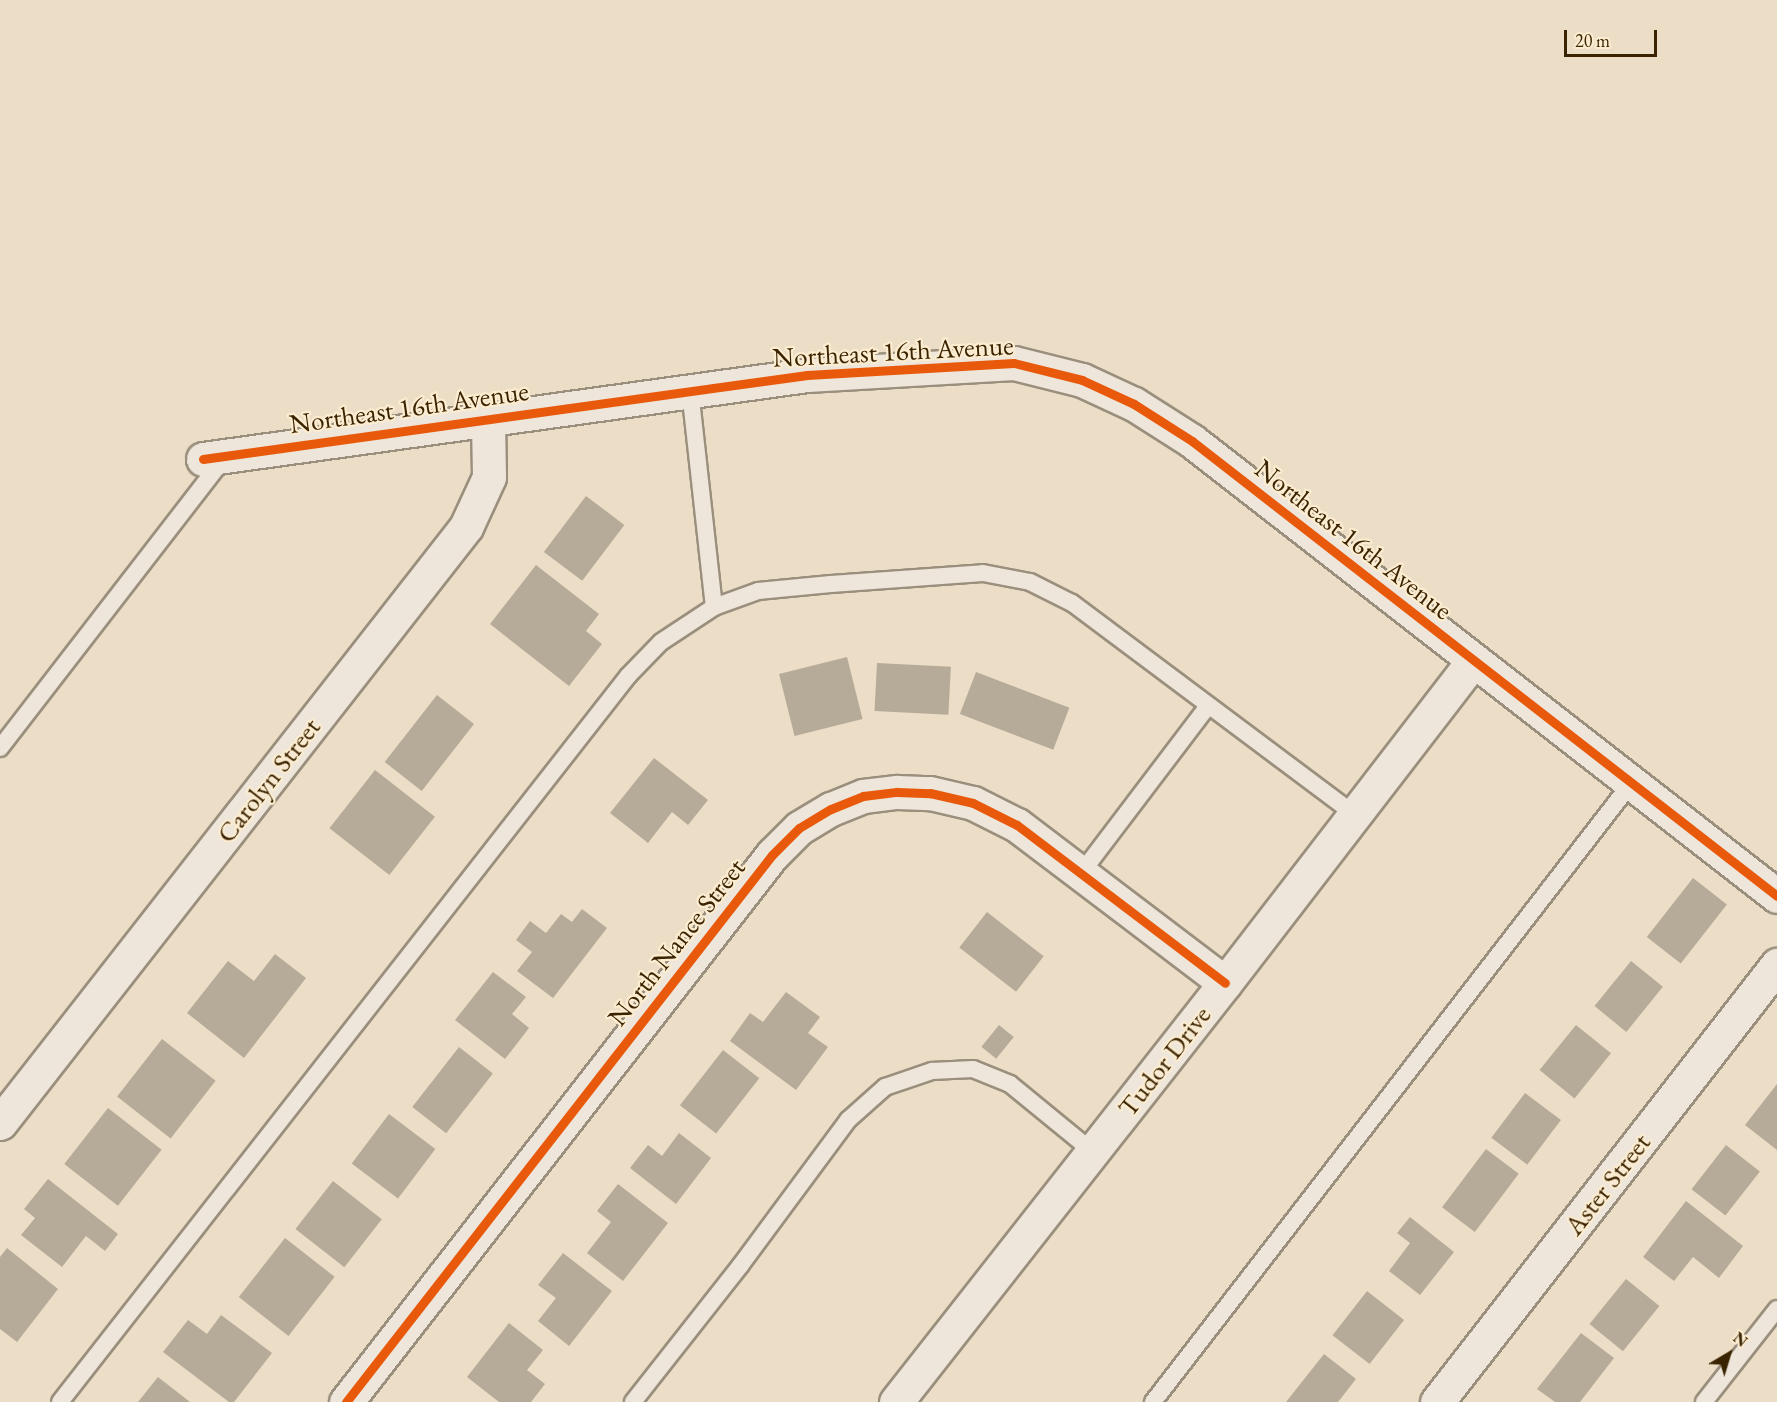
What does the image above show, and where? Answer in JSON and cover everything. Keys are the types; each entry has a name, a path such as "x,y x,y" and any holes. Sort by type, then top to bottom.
{"street":[{"name":"Northeast 16th Avenue","path":"214,458 488,417 807,375 1014,363 1082,380 1134,404 1192,441 1777,896"},
{"name":"Carolyn Street","path":"0,1123 466,527 489,477 488,417"},
{"name":"Tudor Drive","path":"896,1402 1225,983 1473,661"},
{"name":"North Nance Street","path":"346,1402 772,855 799,828 831,809 863,796 897,792 930,794 973,804 1017,825 1082,872 1225,983"},
{"name":"Aster Street","path":"1437,1402 1777,965"}],"lane":[{"path":"690,390 714,607"},
{"path":"0,748 214,458"},
{"path":"60,1402 628,676 661,642 714,607 758,591 831,584 983,573 1030,582 1072,603 1354,814"},
{"path":"1082,872 1208,706"},
{"path":"1153,1402 1632,782"},
{"path":"633,1402 740,1266 848,1120 885,1087 932,1071 973,1069 1010,1084 1092,1151"},
{"path":"1704,1402 1777,1309"}],"building":[{"path":"586,496 624,525 582,581 544,552"},
{"path":"536,565 599,614 586,631 602,644 569,686 490,624"},
{"path":"847,657 862,719 795,736 779,674"},
{"path":"877,663 951,667 948,715 874,711"},
{"path":"976,672 1069,708 1053,750 960,714"},
{"path":"437,695 474,724 422,791 385,762"},
{"path":"654,758 708,800 688,825 672,812 648,843 610,813"},
{"path":"375,770 435,817 389,875 329,828"},
{"path":"1693,878 1727,904 1681,964 1647,937"},
{"path":"582,909 607,928 553,998 517,971 532,952 516,940 530,921 546,933 561,914 572,922"},
{"path":"987,912 1044,956 1016,992 959,947"},
{"path":"275,954 306,978 244,1058 187,1013 228,961 254,981"},
{"path":"1631,961 1663,987 1626,1032 1594,1006"},
{"path":"493,972 526,997 512,1014 529,1028 505,1059 455,1020"},
{"path":"786,992 820,1017 808,1033 828,1047 796,1090 730,1041 750,1013 763,1022"},
{"path":"999,1025 1014,1037 996,1059 981,1047"},
{"path":"1576,1025 1611,1053 1574,1098 1539,1070"},
{"path":"162,1039 216,1081 171,1138 117,1097"},
{"path":"459,1047 493,1073 446,1133 412,1107"},
{"path":"723,1050 759,1078 716,1133 680,1105"},
{"path":"1777,1084 1777,1150 1745,1125"},
{"path":"1525,1093 1561,1120 1527,1165 1491,1138"},
{"path":"108,1108 162,1150 118,1206 64,1164"},
{"path":"389,1114 435,1149 398,1198 352,1164"},
{"path":"679,1133 711,1158 676,1204 630,1168 648,1145 662,1156"},
{"path":"1726,1145 1760,1171 1725,1216 1692,1189"},
{"path":"1486,1149 1519,1174 1475,1232 1442,1207"},
{"path":"48,1179 118,1234 105,1251 86,1236 62,1267 21,1235 35,1218 24,1209"},
{"path":"333,1181 382,1219 344,1267 295,1229"},
{"path":"618,1184 668,1223 623,1281 587,1253 611,1222 597,1211"},
{"path":"1686,1201 1743,1246 1719,1278 1693,1257 1674,1281 1643,1257"},
{"path":"1410,1217 1454,1252 1420,1295 1389,1271 1410,1243 1397,1233"},
{"path":"285,1238 335,1277 288,1336 239,1297"},
{"path":"7,1248 58,1289 17,1342 0,1329 0,1257"},
{"path":"563,1253 612,1291 569,1346 538,1321 556,1298 538,1285"},
{"path":"1626,1279 1659,1306 1623,1351 1589,1324"},
{"path":"1367,1291 1404,1320 1370,1364 1333,1335"},
{"path":"221,1315 272,1353 234,1402 229,1402 163,1352 188,1320 207,1334"},
{"path":"509,1323 543,1350 527,1370 545,1384 531,1402 499,1402 467,1377"},
{"path":"1581,1333 1614,1358 1580,1402 1555,1402 1537,1389"},
{"path":"1324,1354 1356,1379 1338,1402 1286,1402"},
{"path":"158,1377 190,1402 138,1402"}],"cycle path":[{"path":"203,459 807,375 1014,363 1082,380 1134,404 1192,441 1777,896"},
{"path":"346,1402 772,855 799,828 831,809 863,796 897,792 930,793 973,803 1017,825 1225,983"}]}
